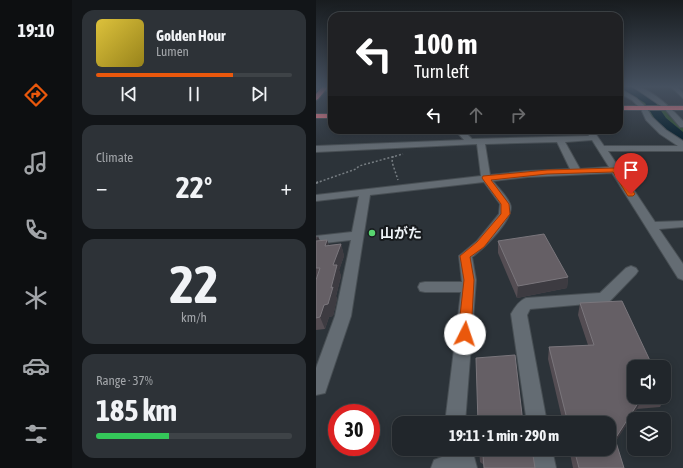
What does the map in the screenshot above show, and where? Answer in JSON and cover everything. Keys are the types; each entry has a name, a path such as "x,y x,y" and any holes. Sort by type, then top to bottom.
{"highway":[{"path":"623,108 683,108"},
{"path":"316,116 328,116"}],"street":[{"path":"645,108 649,118 658,128 683,145"},
{"path":"667,108 683,125"},
{"path":"463,134 470,142"},
{"path":"316,149 383,144 481,143 560,139 591,134 683,275"},
{"path":"560,139 576,171"},
{"path":"456,416 469,280 465,256 480,244 505,214 505,204 486,178 481,143"},
{"path":"601,149 683,148"},
{"path":"316,198 486,178 576,171 615,170"},
{"path":"316,387 318,387 343,316 365,192"},
{"path":"651,226 683,224"},
{"path":"316,240 358,236"},
{"path":"536,416 519,314 526,304 604,298 631,271"},
{"path":"425,287 468,287"},
{"path":"542,456 544,468"},
{"path":"442,468 464,461"}],"path":[{"path":"316,183 356,169 359,166 408,153"},
{"path":"389,190 398,180 392,162 393,156"}],"green space":[{"path":"645,108 649,108 659,121 683,140 683,142 662,128"},
{"path":"658,108 664,108 669,116 683,128 683,137 664,121"}],"building":[{"path":"544,234 568,277 518,286 498,241"},
{"path":"327,240 325,246 341,244 333,265 337,265 328,304 324,305 320,317 316,318 316,280 320,268 316,268 316,241"},
{"path":"622,301 650,360 627,360 627,404 638,404 632,412 627,412 627,420 616,437 616,416 566,416 549,347 594,345 580,303"},
{"path":"515,355 522,416 478,416 476,358"},
{"path":"616,442 624,468 579,468 576,456 616,456"},
{"path":"483,456 533,456 535,468 484,468"}],"waterway":[{"path":"653,108 662,121 683,138"}],"place":[{"name":"山がた","path":"372,233"}],"route":[{"path":"465,334 469,280 465,256 475,250 505,214 505,204 486,178 547,172 615,170 631,194"}]}
